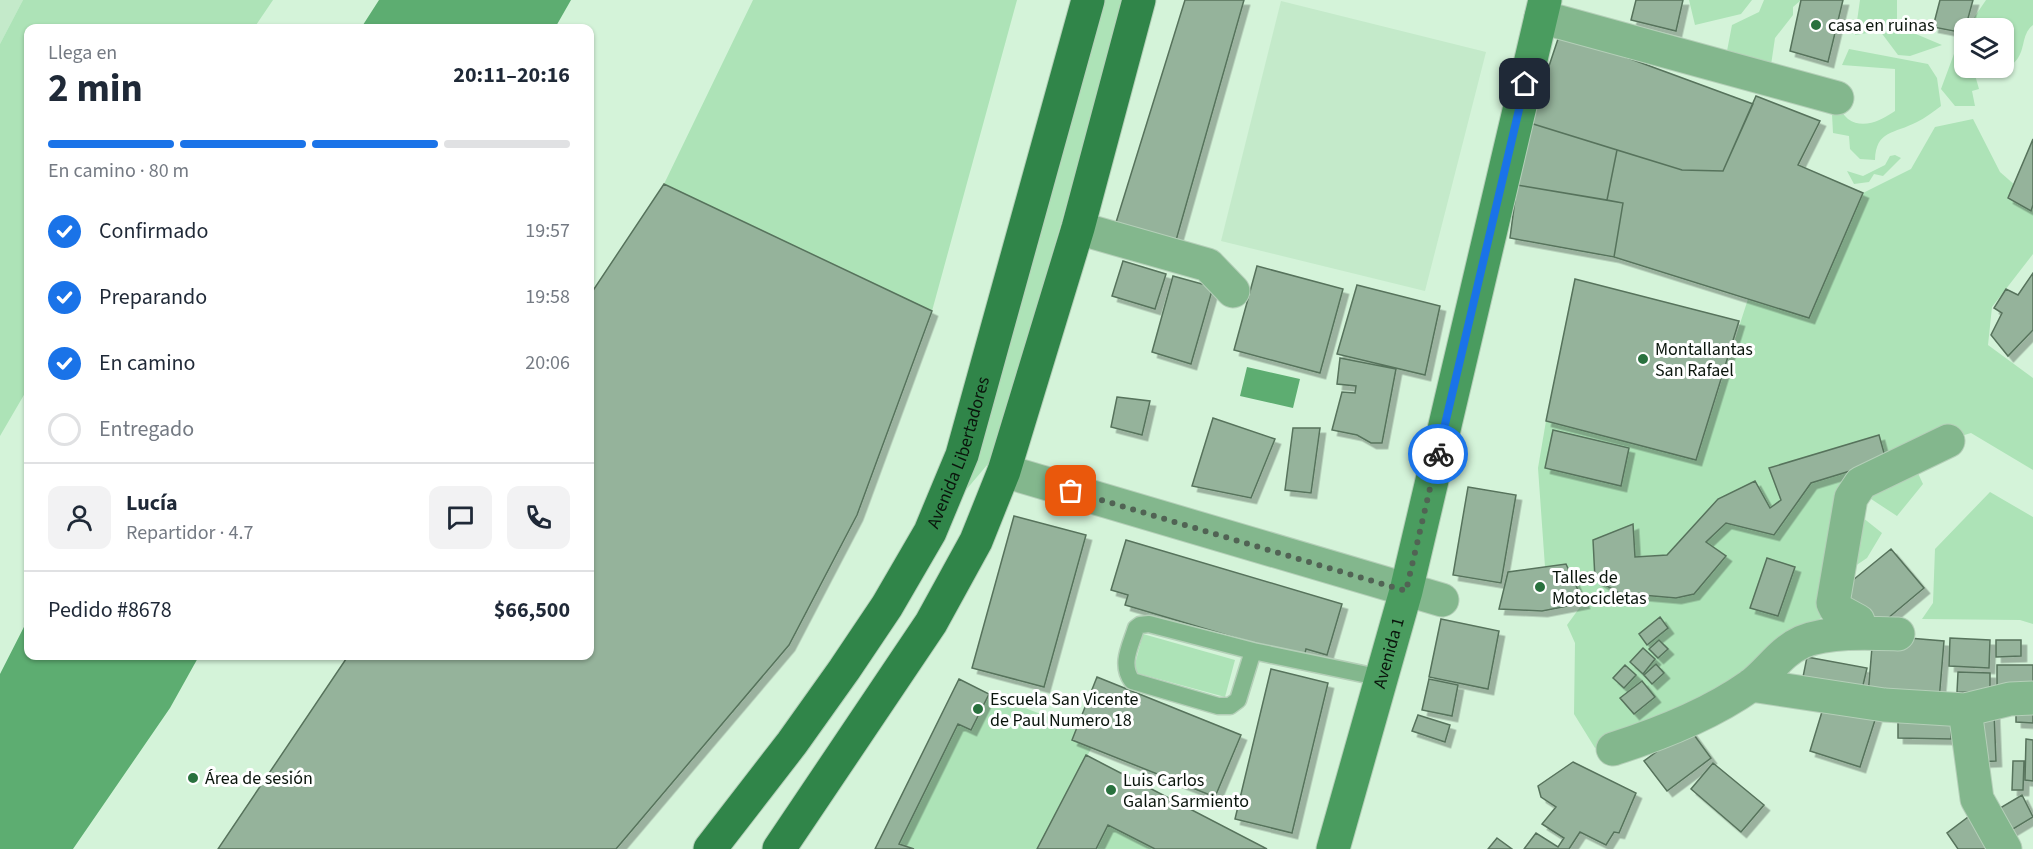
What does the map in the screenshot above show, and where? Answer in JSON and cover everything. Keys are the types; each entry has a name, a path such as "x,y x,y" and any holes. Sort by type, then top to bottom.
{"main road":[{"name":"Avenida Libertadores","path":"710,849 792,743 831,688 887,606 930,532 962,455 1088,0"},
{"path":"781,849 931,623 976,541 1004,471 1078,228 1138,0"}],"street":[{"path":"1543,9 1837,98"},
{"name":"Avenida 1","path":"1333,849 1406,591 1543,9"},
{"path":"1078,228 1208,265 1233,291"},
{"path":"1858,632 1858,621 1836,609 1833,603 1851,498 1861,483 1948,441"},
{"path":"1004,471 1442,600"},
{"path":"1613,749 1663,733 1750,685 1782,654 1804,641 1858,632 1898,634"},
{"path":"1750,685 1884,705 1965,710 2010,699 2033,698"},
{"path":"1965,710 1977,799 2005,849"}],"lane":[{"path":"1253,651 1238,700 1230,706 1218,706 1132,681 1125,672 1125,663 1136,628 1149,624 1253,651 1382,678"}],"shaded area":[{"path":"0,0 23,0 0,44"},
{"path":"23,0 273,0 257,24 24,24 24,395 0,436 0,44"},
{"path":"379,0 571,0 557,24 364,24"},
{"path":"753,0 1017,0 932,311 664,184"},
{"path":"1094,0 1126,0 993,458 933,529"},
{"path":"1689,0 1752,0 1741,14 1695,25"},
{"path":"1764,0 1801,0 1793,7 1793,15 1775,38 1771,65 1727,51 1732,25 1759,12"},
{"path":"1860,0 1897,0 1897,26 1942,45 1910,56 1898,55 1880,31 1855,35"},
{"path":"1986,0 2033,0 2033,25 2028,30 2022,50 2014,63 2014,18 1974,18"},
{"path":"1281,1 1486,52 1425,291 1221,241"},
{"path":"1849,49 1928,64 1937,78 1941,106 1920,120 1883,138 1876,150 1875,160 1860,159 1850,149 1849,136 1833,133 1832,114 1834,105 1848,119 1866,124 1884,118 1895,111 1895,69 1842,65"},
{"path":"1954,54 1954,78 1976,78 1979,89 1972,91 1975,106 1955,106 1941,89"},
{"path":"1973,119 2000,172 2033,201 2033,254 1992,307 1988,345 2033,378 2033,470 1971,433 1908,452 1923,484 1897,516 1865,495 1852,509 1882,533 1867,558 1830,583 1825,612 1794,657 1787,682 1629,731 1595,748 1574,714 1575,643 1567,625 1583,603 1545,567 1538,468 1546,421 1696,460 1748,299 1863,193 1911,169 1935,127"},
{"path":"1895,155 1901,158 1883,176 1874,174 1869,182 1854,184 1847,171 1863,176 1885,165 1890,156"},
{"path":"1247,367 1300,379 1293,408 1240,396"},
{"path":"1990,492 2033,517 2033,624 2020,620 1922,619 1933,603 1935,549"},
{"path":"24,627 24,660 197,660 170,708 73,849 0,849 0,674"},
{"path":"1143,634 1235,660 1225,697 1133,672"},
{"path":"989,694 1077,728 1072,740 1092,747 1037,849 914,849 899,844 958,724 971,729"},
{"path":"1108,825 1155,849 1096,849"}],"building":[{"path":"1185,0 1244,0 1175,244 1114,229"},
{"path":"1636,0 1683,0 1676,31 1631,20"},
{"name":"casa en ruinas","path":"1801,0 1843,0 1828,62 1790,51"},
{"path":"1940,0 1973,0 1968,18 1954,18 1954,31 1933,27"},
{"path":"1560,33 1753,104 1723,171 1682,170 1530,123"},
{"path":"1756,96 1820,121 1798,165 1863,193 1809,318 1614,257 1623,203 1607,200 1617,150 1682,170 1723,171"},
{"path":"1530,123 1617,150 1607,200 1517,185"},
{"path":"2033,139 2033,205 2031,211 2008,198"},
{"path":"664,184 932,311 857,515 789,645 616,849 218,849 345,660 594,660 594,289"},
{"path":"1517,185 1623,203 1614,257 1510,238"},
{"path":"1123,261 1166,274 1155,309 1112,296"},
{"path":"1257,266 1343,289 1320,373 1234,350"},
{"path":"2033,273 2033,330 2008,356 1991,335 2002,313 1994,308 2006,289 2018,295"},
{"path":"1173,276 1213,287 1191,364 1152,352"},
{"name":"Montallantas San Rafael","path":"1575,279 1739,321 1696,460 1546,421"},
{"path":"1357,285 1440,306 1425,375 1337,354"},
{"path":"1340,358 1396,369 1382,443 1371,443 1357,435 1332,430 1342,392 1355,393 1356,386 1337,384"},
{"path":"1117,397 1150,401 1142,435 1111,427"},
{"path":"1213,418 1275,439 1251,498 1192,486"},
{"path":"1293,428 1320,428 1311,493 1285,490"},
{"path":"1553,430 1629,448 1621,486 1545,468"},
{"path":"1879,435 1886,460 1811,483 1774,535 1726,523 1706,542 1726,556 1694,594 1676,598 1619,593 1595,579 1593,540 1633,524 1635,557 1667,555 1718,499 1755,481 1770,508 1781,500 1769,468"},
{"path":"1468,487 1516,495 1501,583 1453,575"},
{"path":"1014,516 1086,535 1044,687 972,668"},
{"path":"1126,540 1342,604 1327,655 1306,649 1304,658 1125,605 1128,595 1111,590"},
{"path":"1891,549 1924,588 1875,629 1842,589"},
{"path":"1767,558 1795,567 1778,616 1750,608"},
{"name":"Talles de Motocicletas","path":"1566,564 1584,603 1542,611 1499,609 1508,572"},
{"path":"1660,617 1668,628 1647,645 1639,634"},
{"path":"1441,619 1499,631 1488,689 1429,677"},
{"path":"1873,635 1944,641 1939,701 1868,695"},
{"path":"1950,638 1990,640 1989,668 1949,666"},
{"path":"1659,640 1668,649 1658,658 1649,649"},
{"path":"1996,640 2021,640 2021,656 1996,657"},
{"path":"1643,648 1655,659 1643,674 1630,662"},
{"path":"1807,657 1867,668 1861,694 1802,682"},
{"path":"1656,664 1664,673 1652,684 1644,675"},
{"path":"1625,665 1636,675 1624,688 1613,678"},
{"path":"1997,665 2033,665 2033,689 1997,690"},
{"path":"1271,669 1328,683 1292,833 1235,819"},
{"path":"1958,672 1990,673 1990,693 1957,692"},
{"path":"1097,677 1241,735 1215,797 1072,740"},
{"path":"959,679 989,694 971,730 958,724 899,844 914,849 875,849"},
{"path":"1429,679 1458,685 1452,716 1422,710"},
{"path":"1642,681 1655,697 1634,714 1620,698"},
{"path":"2016,701 2033,702 2033,723 2016,722"},
{"path":"1825,702 1876,717 1860,767 1810,751"},
{"path":"1994,712 1996,761 1975,762 1972,713"},
{"path":"1898,713 1952,715 1951,739 1898,738"},
{"path":"1418,715 1450,725 1445,742 1412,731"},
{"path":"1689,728 1711,758 1667,791 1644,761"},
{"path":"2026,739 2033,740 2033,781 2025,780"},
{"name":"Luis Carlos Galan Sarmiento","path":"1086,755 1267,849 1155,849 1108,825 1096,849 1037,849"},
{"path":"2013,761 2024,761 2023,790 2012,790"},
{"path":"1573,762 1636,793 1619,833 1614,832 1606,845 1580,832 1569,849 1524,849 1536,833 1558,847 1564,838 1542,824 1556,807 1541,797 1538,786"},
{"path":"1713,763 1764,805 1741,832 1691,789"},
{"path":"2022,795 2033,817 2003,835 1990,814"},
{"path":"1972,814 1997,849 1958,849 1947,833"},
{"path":"1497,838 1512,849 1488,849"}],"way so far":[{"path":"1071,491 1406,591 1438,454"}],"place":[{"name":"casa en ruinas","path":"1816,25"},
{"name":"Montallantas San Rafael","path":"1643,359"},
{"name":"Talles de Motocicletas","path":"1540,587"},
{"name":"Escuela San Vicente de Paul Numero 18","path":"978,709"},
{"name":"Área de sesión","path":"193,778"},
{"name":"Luis Carlos Galan Sarmiento","path":"1111,790"}],"route":[{"path":"1438,454 1525,84"}]}
